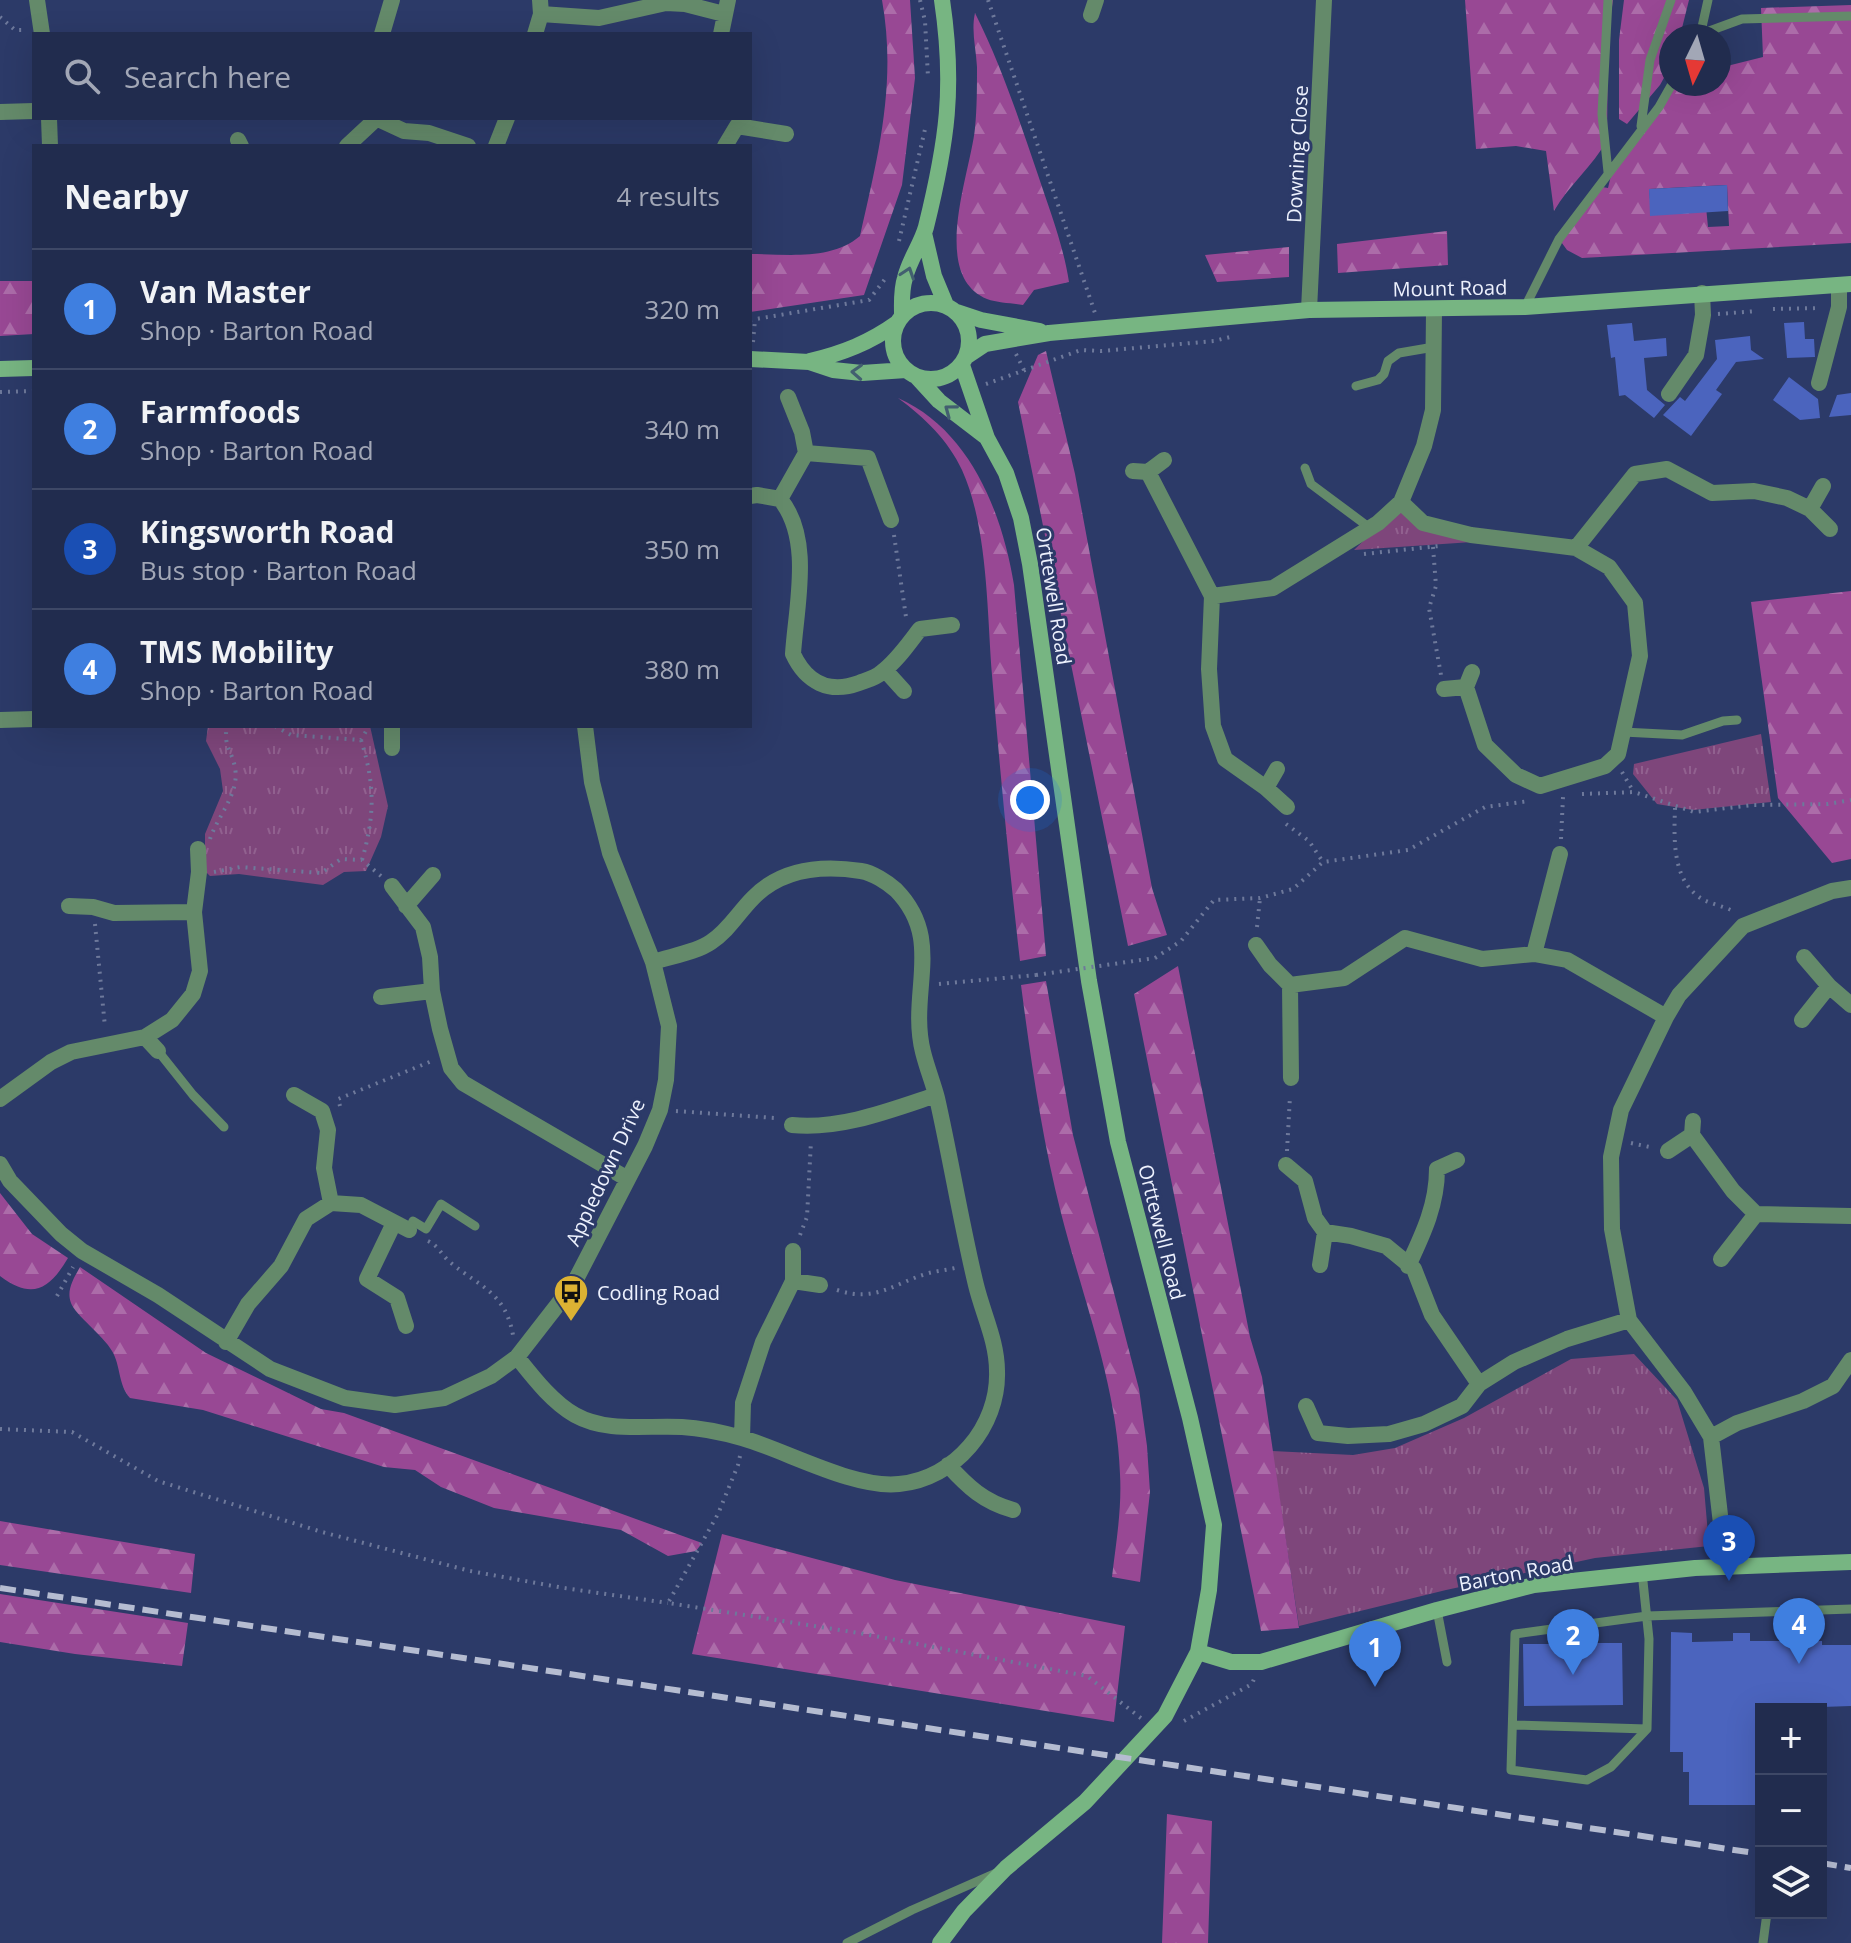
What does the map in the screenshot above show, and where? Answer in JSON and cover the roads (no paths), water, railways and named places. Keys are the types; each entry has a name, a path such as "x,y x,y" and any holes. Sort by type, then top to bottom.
{"street":[{"path":"37,0 42,32"},
{"path":"383,32 392,0"},
{"path":"911,374 897,360 893,335 900,319 905,277 924,233 942,164 949,105 949,47 942,0"},
{"name":"Downing Close","path":"1309,310 1324,0"},
{"path":"535,32 540,7 599,18 666,3 726,7 721,32"},
{"path":"0,112 32,111"},
{"path":"49,120 50,144"},
{"path":"349,144 374,120"},
{"path":"380,120 404,131 429,133 462,144"},
{"path":"497,144 506,120"},
{"path":"726,144 735,122 786,134"},
{"path":"752,359 809,362 833,370 862,373 911,374 929,380 953,374 965,360 970,340 967,325 952,309 934,276 924,233"},
{"path":"1819,383 1845,284"},
{"name":"Mount Road","path":"965,360 985,344 1049,333 1309,310 1525,307 1845,284"},
{"path":"1669,394 1696,355 1703,315 1702,293"},
{"path":"809,362 872,341 915,306 930,302 952,309"},
{"name":"Mount Road","path":"952,309 981,320 1049,333"},
{"path":"1212,596 1273,588 1370,528 1401,502 1424,446 1433,410 1434,310"},
{"name":"Orttewell Road","path":"940,1943 964,1911 1006,1868 1085,1802 1165,1716 1198,1652 1209,1590 1214,1525 1190,1418 1118,1142 1089,981 1021,518 1006,473 987,438 965,360"},
{"path":"0,369 32,368"},
{"name":"Orttewell Road","path":"911,374 939,401 987,438"},
{"path":"780,499 806,453 802,432 788,397"},
{"path":"806,453 868,458 891,520"},
{"path":"1164,460 1140,471 1212,596 1209,669 1213,726 1225,759 1287,807"},
{"path":"1576,548 1635,474 1667,469 1712,493 1754,491 1787,498 1810,509 1830,529"},
{"path":"1810,509 1823,486"},
{"path":"752,496 780,499 795,527 799,559 793,654 800,668 814,683 848,687 878,676 920,629 952,625"},
{"path":"1401,502 1423,523 1459,532 1576,548 1609,567 1635,603 1640,656 1618,754 1605,766 1540,786 1516,775 1485,745 1469,680 1444,689"},
{"path":"885,670 904,691"},
{"path":"0,720 32,719"},
{"path":"392,728 392,748"},
{"name":"Appledown Drive","path":"0,1164 10,1181 61,1234 82,1251 158,1295 270,1369 345,1398 395,1405 444,1398 491,1376 517,1357 573,1285 645,1146 660,1110 666,1080 669,1026 653,962 610,853 592,782 585,728"},
{"path":"1266,788 1277,769"},
{"path":"0,1099 71,1052 145,1037 172,1020 193,994 200,971 194,912 199,872 206,853"},
{"path":"1534,954 1560,854"},
{"path":"517,1357 541,1386 574,1414 610,1427 686,1427 742,1438 859,1480 898,1484 929,1475 968,1449 983,1428 995,1396 997,1372 993,1338 972,1265 936,1095 922,1050 919,986 924,957 921,929 909,904 889,884 864,871 796,871 771,881 751,900 732,926 708,944 653,962"},
{"path":"406,906 433,875"},
{"path":"392,886 423,927 430,957 432,991 451,1068 463,1083 626,1178"},
{"path":"1726,1567 1711,1437 1684,1392 1629,1320 1612,1229 1611,1157 1621,1110 1679,995 1743,926 1832,891 1851,888"},
{"path":"69,906 93,907 114,913 194,912"},
{"path":"1290,985 1344,978 1405,938 1482,959 1534,954 1567,960 1666,1017"},
{"path":"1256,945 1290,985 1291,1078"},
{"path":"1804,957 1829,986 1851,1005"},
{"path":"1802,1020 1829,986"},
{"path":"381,997 432,991"},
{"path":"145,1037 158,1051"},
{"path":"294,1095 322,1111 328,1130 324,1168 331,1203"},
{"path":"792,1125 811,1127 876,1114 936,1095"},
{"path":"1668,1151 1692,1128 1733,1191 1756,1214 1851,1216"},
{"path":"1408,1266 1430,1218 1437,1187 1437,1169 1457,1160"},
{"path":"1286,1165 1305,1181 1315,1218 1325,1232 1386,1246 1414,1269 1432,1315 1479,1384"},
{"path":"226,1342 248,1304 281,1266 306,1219 331,1203 361,1205 401,1226 367,1279 397,1298 406,1326"},
{"path":"1721,1259 1756,1214"},
{"path":"1320,1265 1325,1232"},
{"path":"742,1438 743,1403 763,1342 793,1281 793,1251"},
{"path":"793,1281 820,1285"},
{"path":"1306,1406 1318,1433 1348,1436 1389,1434 1424,1424 1462,1406 1479,1384 1514,1362 1567,1339 1629,1320"},
{"path":"1711,1437 1737,1423 1803,1401 1833,1386 1851,1360"},
{"path":"948,1465 970,1489 992,1504 1013,1510"},
{"name":"Barton Road","path":"1198,1652 1231,1662 1261,1662 1534,1585 1642,1572 1851,1562"}],"lane":[{"path":"1608,0 1602,114 1608,172"},
{"path":"1641,130 1650,60 1671,0"},
{"path":"1703,24 1708,0"},
{"path":"1729,24 1742,19 1851,16"},
{"path":"1525,307 1559,239 1665,96"},
{"path":"1356,386 1378,380 1388,361 1399,353 1434,347"},
{"path":"1305,468 1311,484 1370,528"},
{"path":"1623,732 1682,735 1723,721 1737,720"},
{"path":"158,1051 193,1095 224,1127"},
{"path":"401,1226 413,1221 426,1229 441,1204 475,1226"},
{"path":"1642,1572 1647,1616 1647,1729 1611,1767 1587,1780 1511,1770 1515,1634 1647,1616 1851,1609"},
{"path":"1437,1610 1447,1662"},
{"path":"1514,1725 1647,1729"},
{"path":"847,1943 1006,1868"},
{"path":"1763,1943 1766,1919"}],"railway":[{"path":"0,1588 1755,1853"},
{"path":"1827,1864 1851,1868"}],"place":[{"name":"Codling Road","path":"571,1323"},
{"name":"Kingsworth Road","path":"1729,1581"},
{"name":"TMS Mobility","path":"1799,1664"},
{"name":"Farmfoods","path":"1573,1675"},
{"name":"Van Master","path":"1375,1687"}]}
